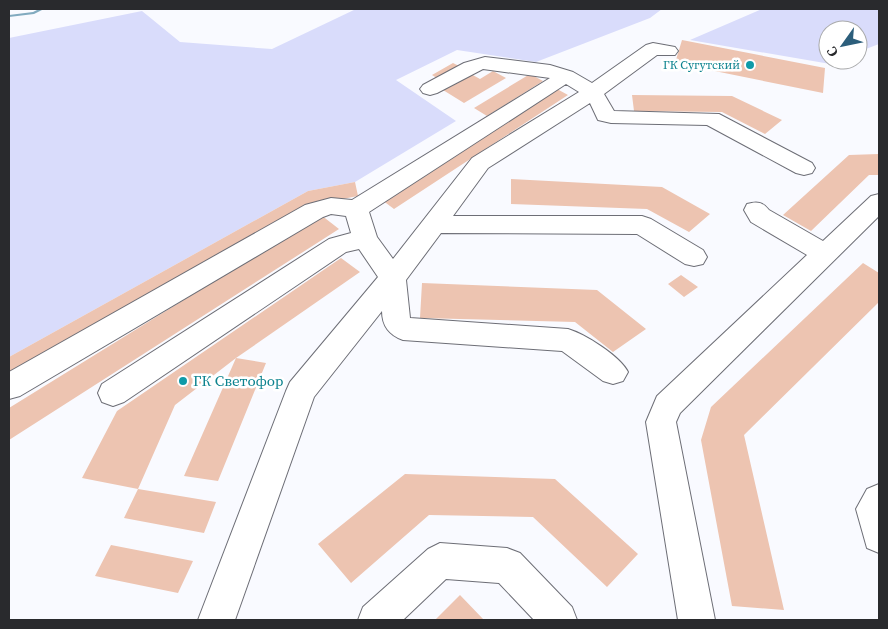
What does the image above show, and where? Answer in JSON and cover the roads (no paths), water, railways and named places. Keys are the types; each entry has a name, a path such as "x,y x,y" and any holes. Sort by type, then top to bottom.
{"lane":[{"path":"217,620 301,391 393,278 480,163 592,93 653,49 668,51"},
{"path":"430,89 481,63 538,67 566,76 592,93 602,104 606,115 611,117 711,119 804,168"},
{"path":"9,386 314,211 330,206 356,209 566,76"},
{"path":"696,620 661,422 668,406 879,202"},
{"path":"356,209 365,239 393,278 396,321 403,329 568,340 613,372"},
{"path":"756,210 760,216 824,254"},
{"path":"433,224 642,226 694,257"},
{"path":"113,393 338,245 365,239"},
{"path":"879,500 873,509 879,536"},
{"path":"376,620 440,561 506,566 559,620"}],"waterway":[{"path":"9,16 34,13 42,9"}],"place":[{"name":"ГК Сугутский","path":"750,65"},
{"name":"ГК Светофор","path":"183,381"}]}
